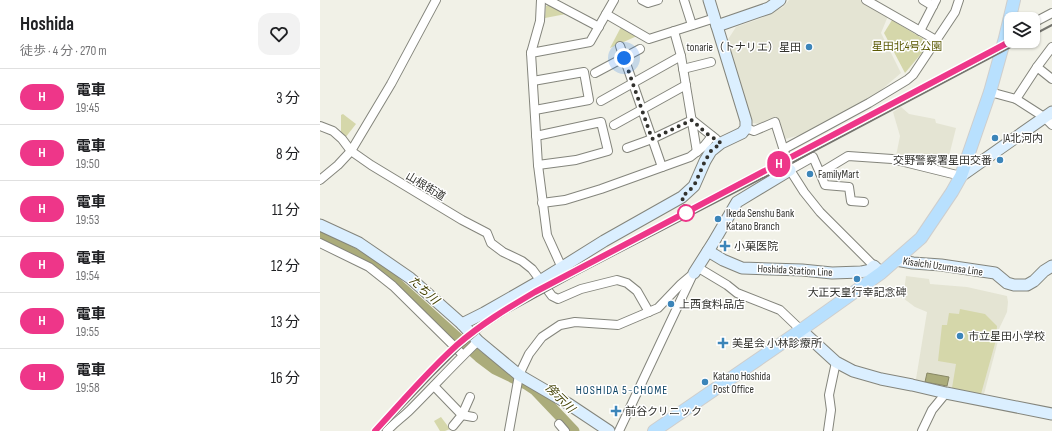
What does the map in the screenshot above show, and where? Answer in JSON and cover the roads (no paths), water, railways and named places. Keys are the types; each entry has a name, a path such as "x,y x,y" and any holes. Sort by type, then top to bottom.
{"main road":[{"path":"1012,12 1014,0"},
{"path":"654,431 801,330 878,270 896,260 921,238 961,176 1004,48"}],"street":[{"path":"320,180 338,165 351,151 391,84 436,0"},
{"path":"541,0 540,21 531,52 538,164 547,235 562,268"},
{"path":"548,0 599,26"},
{"path":"642,0 648,3 658,0"},
{"path":"684,0 692,25"},
{"path":"462,324 562,268 604,241 682,197 694,186 711,151 721,143 742,133 746,128 746,121 709,0"},
{"path":"606,14 649,39 692,25 716,22 769,8 780,0"},
{"path":"866,0 936,40"},
{"path":"920,31 935,3 923,0"},
{"path":"784,149 869,103 913,75 955,12 959,0"},
{"path":"531,52 590,42 606,14 611,1"},
{"path":"1040,19 1052,13"},
{"path":"674,31 681,56 697,152"},
{"path":"620,46 662,167"},
{"path":"1016,99 1037,67 1052,48"},
{"path":"595,73 640,49"},
{"path":"601,102 681,56"},
{"path":"683,69 711,62"},
{"path":"1037,67 1052,79"},
{"path":"533,81 584,72 589,100 534,110"},
{"path":"614,125 686,85"},
{"path":"990,92 1016,99 1048,114 1052,126"},
{"path":"820,173 848,156 892,160 961,176 1048,114"},
{"path":"692,120 721,143"},
{"path":"627,148 652,139 692,120"},
{"path":"536,136 601,122 608,151 576,160 538,164"},
{"path":"746,128 754,131 775,122 790,170 804,192 820,212 878,270"},
{"name":"山根街道","path":"320,126 333,131 342,139 351,151 371,165 462,220 487,233 491,243 503,252 522,261 532,270 552,296 558,299 581,289 617,280 627,283 637,291 649,312"},
{"path":"542,203 565,200 601,189 690,157 704,146 712,136"},
{"path":"620,431 696,270 737,202 813,157 825,185 849,187 851,201 864,202"},
{"path":"320,225 359,243 410,278 462,324 477,342 518,379 567,403 609,431"},
{"path":"320,243 369,267 393,286 465,353"},
{"name":"Hoshida Station Line","path":"708,251 723,260 742,268 802,270 832,273 878,270"},
{"name":"Kisaichi Uzumasa Line","path":"896,260 996,273 1007,283 1014,286 1027,285 1052,266"},
{"path":"509,431 518,379 529,354 542,337 560,325 575,322 618,325 649,312 658,308 680,284 696,270"},
{"path":"696,270 727,285 738,293 780,310 836,362 853,370 881,379 946,394 1052,414"},
{"path":"387,431 408,412 477,342"},
{"path":"828,431 831,410 829,395 836,362"},
{"path":"434,386 462,415 473,417"},
{"path":"922,431 932,410 946,394"},
{"path":"453,426 462,415 470,397"},
{"path":"559,424 565,431"}],"waterway":[{"name":"たち川","path":"320,236 368,261 390,277 479,357 495,369 535,390 574,431"}],"railway":[{"path":"1040,31 1052,25"},
{"path":"380,431 460,348 484,328 508,312 579,273 1009,48"}],"train":[{"name":"H","path":"375,431 428,373 481,326 507,308 1004,45"}],"place":[{"name":"tonarie（トナリエ）星田","path":"809,47"},
{"name":"JA北河内","path":"995,138"},
{"name":"交野警察署星田交番","path":"1000,160"},
{"name":"FamilyMart","path":"810,174"},
{"name":"Ikeda Senshu Bank Katano Branch","path":"718,219"},
{"name":"小菓医院","path":"725,246"},
{"name":"大正天皇行幸記念碑","path":"857,279"},
{"name":"上西食料品店","path":"671,304"},
{"name":"市立星田小学校","path":"960,336"},
{"name":"美星会 小林診療所","path":"723,343"},
{"name":"Katano Hoshida Post Office","path":"705,382"},
{"name":"前谷クリニック","path":"616,411"}],"district":[{"name":"HOSHIDA 5-CHOME","path":"622,390"}],"park label":[{"name":"星田北4号公園","path":"907,46"}],"water label":[{"name":"傍示川","path":"560,398"}]}
